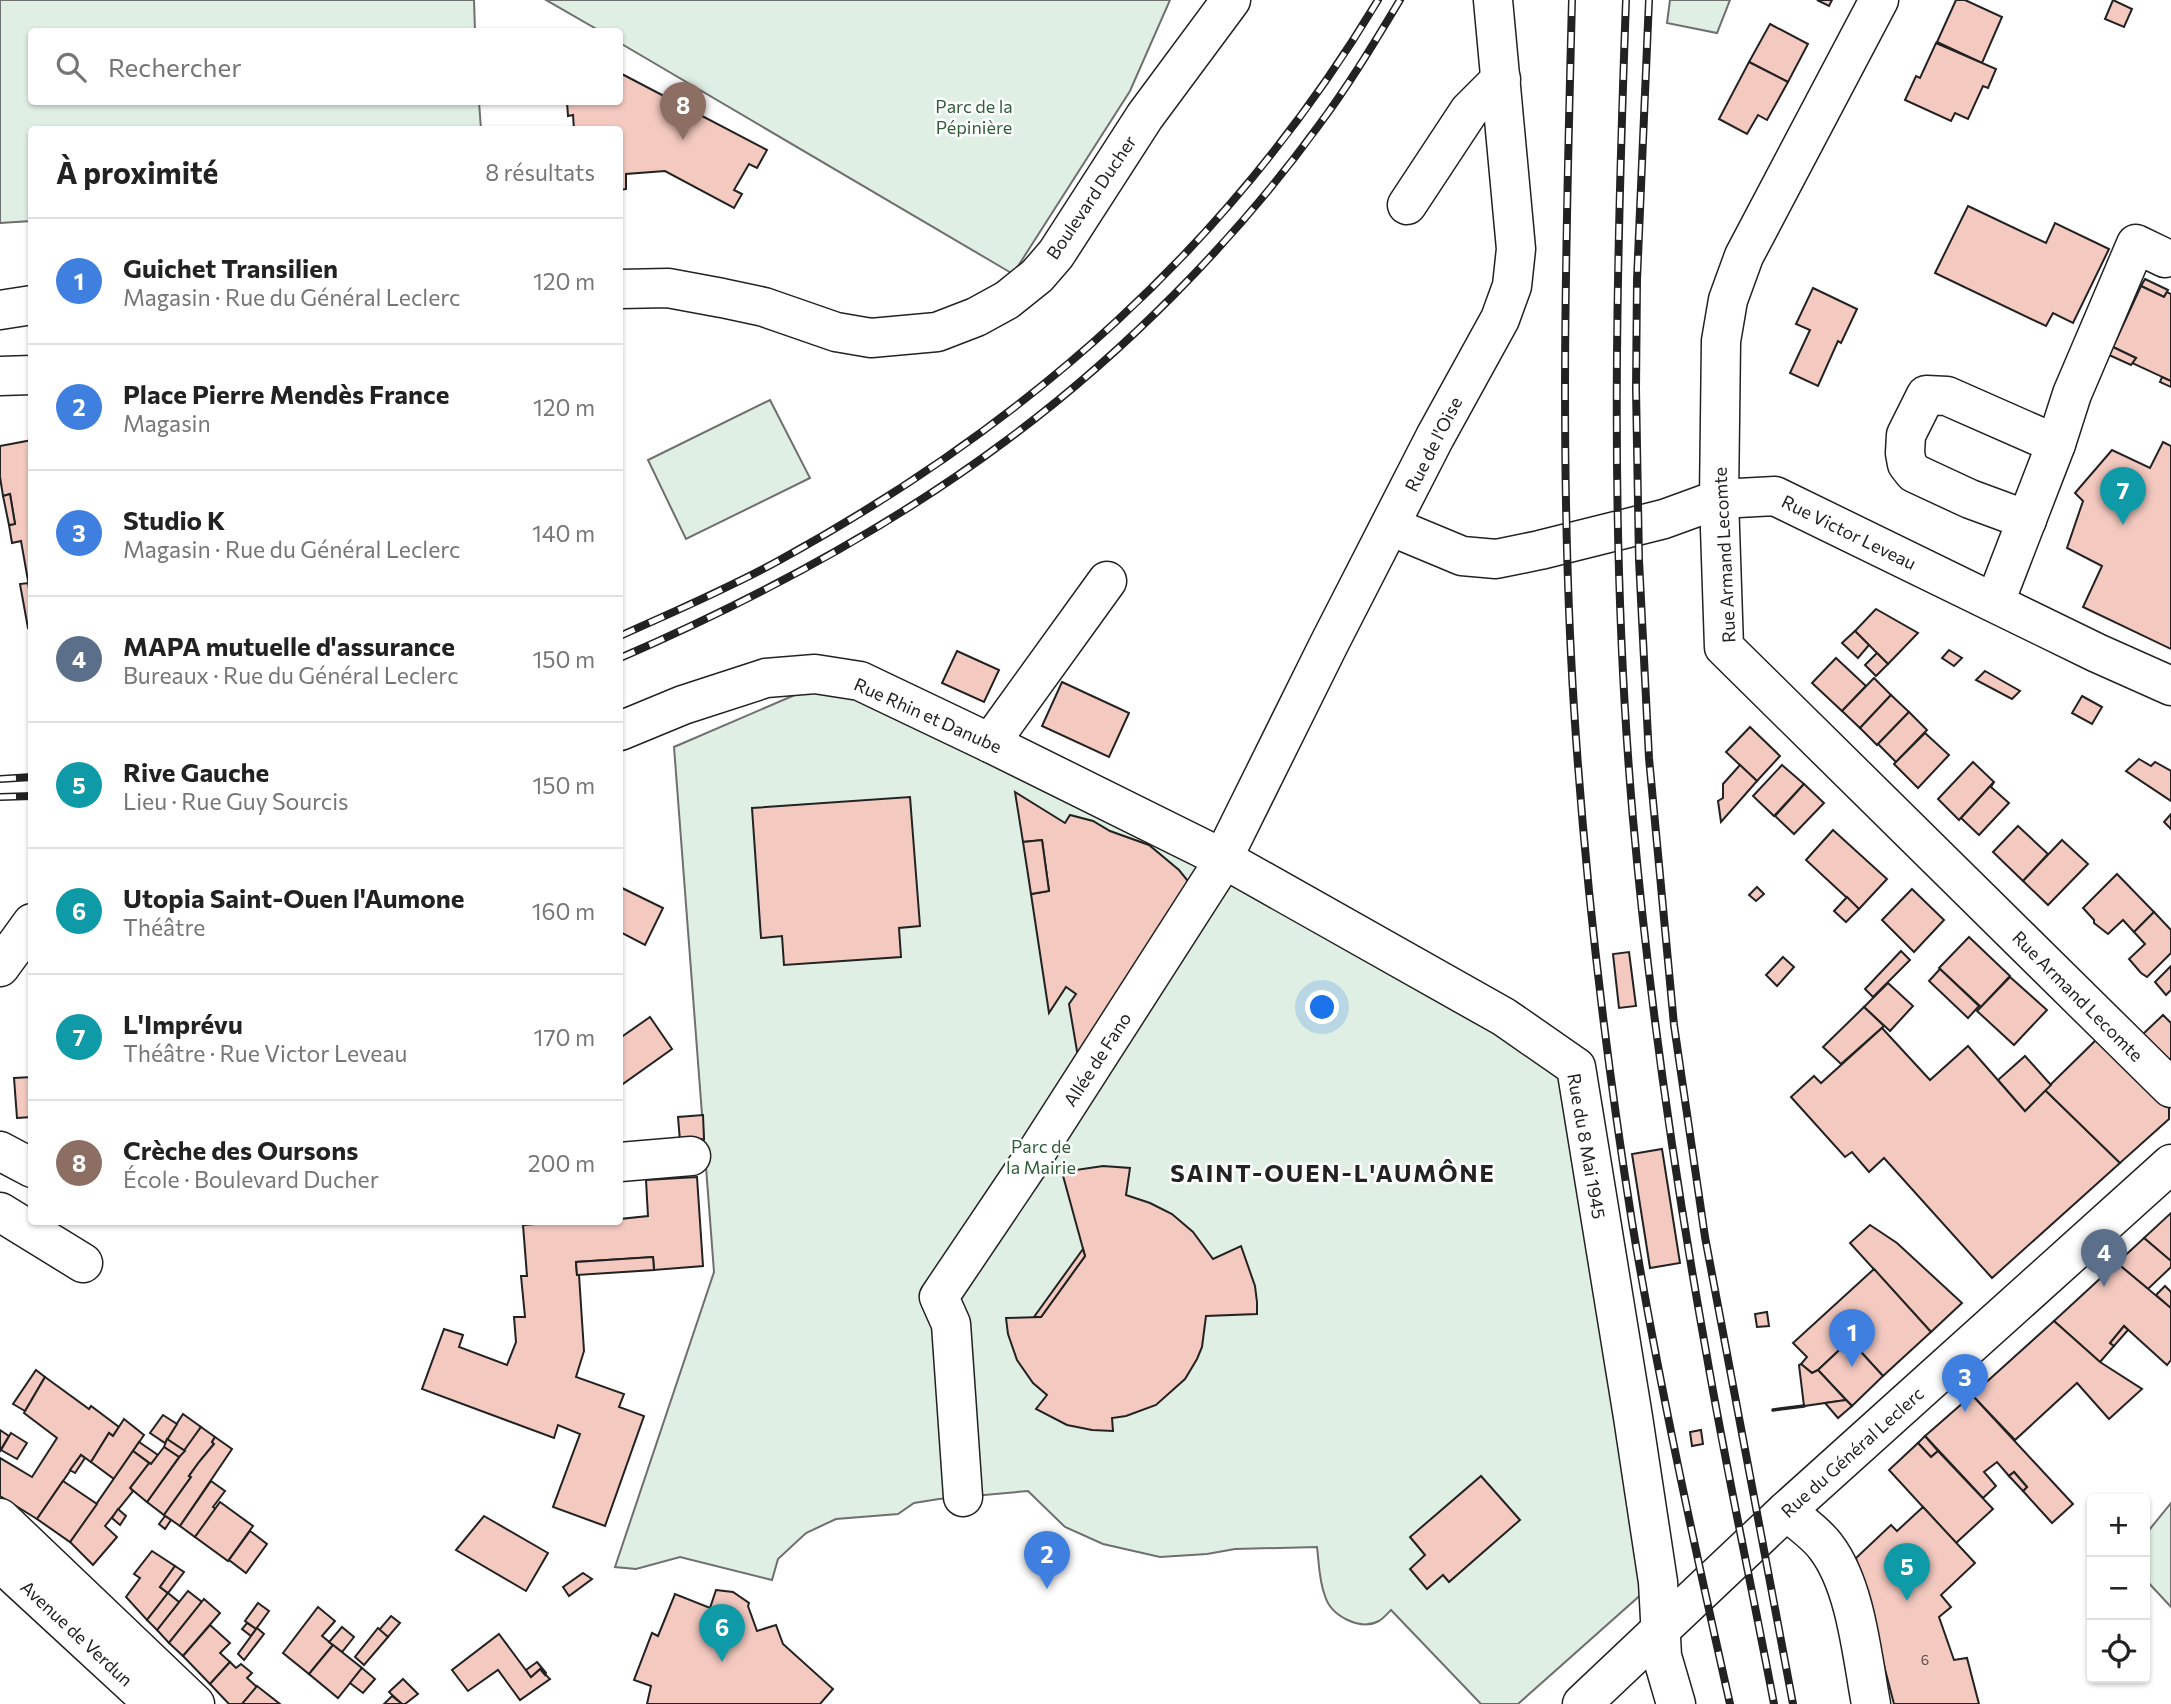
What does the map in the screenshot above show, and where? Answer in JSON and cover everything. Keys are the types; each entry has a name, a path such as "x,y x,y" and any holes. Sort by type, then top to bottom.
{"street":[{"name":"Boulevard Ducher","path":"623,289 668,288 722,298 764,307 836,332 871,338 937,332 976,317 1007,300 1037,276 1056,254 1145,116 1231,0"},
{"name":"Rue de l'Oise","path":"1222,858 1435,437 1500,319 1512,286 1516,250 1493,0"},
{"name":"Rue Armand Lecomte","path":"1879,0 1744,256 1728,300 1721,341 1719,499 1724,647 2171,1088"},
{"path":"1407,205 1469,111 1501,79"},
{"path":"1995,602 2056,444 2072,394 2136,244 2165,258"},
{"path":"0,310 28,305"},
{"path":"0,376 28,375"},
{"path":"2027,520 1970,499 1914,473 1907,464 1906,435 1926,395 1934,394 1947,396 2056,444"},
{"name":"Rue Victor Leveau","path":"1390,526 1462,556 1496,559 1540,551 1664,519 1719,499 1775,496 2097,653 2171,686"},
{"path":"990,743 1107,581"},
{"name":"Rue Rhin et Danube","path":"623,730 683,705 766,678 816,674 860,681 1222,858"},
{"name":"Allée de Fano","path":"963,1497 951,1324 939,1297 1038,1150 1215,874 1222,858"},
{"name":"Rue du 8 Mai 1945","path":"1222,858 1504,1017 1576,1068 1658,1582 1662,1656 1676,1704"},
{"path":"0,967 28,928"},
{"path":"0,1151 28,1166"},
{"path":"623,1162 691,1156"},
{"name":"Rue du Général Leclerc","path":"1582,1704 1786,1511 2171,1164"},
{"path":"0,1212 83,1263"},
{"path":"1786,1511 1818,1538 1839,1567 1854,1615 1871,1704"},
{"path":"0,1518 195,1704"},
{"name":"Avenue de Verdun","path":"0,1562 154,1704"}],"green space":[{"path":"0,0 474,0 475,28 28,28 28,105 479,105 481,126 28,126 28,221 0,223"},
{"name":"Parc de la Pépinière","path":"546,0 1170,0 1130,91 1013,274 623,45 623,28 595,28"},
{"path":"1670,0 1730,0 1717,33 1667,23"},
{"path":"770,400 810,478 686,539 648,460"},
{"name":"Parc de la Mairie","path":"814,690 849,695 1372,947 1559,1077 1645,1591 1518,1704 1481,1704 1391,1610 1381,1620 1363,1624 1347,1620 1333,1610 1323,1590 1317,1547 1235,1549 1160,1557 1103,1544 1065,1527 1028,1491 939,1499 914,1503 898,1514 836,1519 806,1533 778,1559 772,1580 680,1557 636,1569 615,1567 714,1272 674,747 797,694"},
{"path":"2171,1503 2171,1607 2150,1584 2150,1529"}],"building":[{"path":"1817,0 1832,0 1829,6"},
{"path":"1956,0 1965,0 2002,17 1982,63 1937,42"},
{"path":"2113,0 2132,9 2124,27 2105,19"},
{"path":"1770,24 1808,44 1788,82 1749,62"},
{"path":"1936,43 1996,69 1988,88 1983,86 1968,119 1955,113 1951,121 1905,100 1916,76 1920,78"},
{"path":"1749,62 1788,82 1767,120 1758,115 1747,134 1719,119"},
{"path":"623,75 767,150 757,168 749,164 734,190 742,194 734,208 665,171 626,174 626,189 623,190 623,126 574,126 573,115 568,116 567,105 623,105"},
{"path":"1968,206 2046,243 2055,223 2109,249 2073,323 2053,313 2046,326 1935,273"},
{"path":"2145,279 2168,290 2164,297 2141,286"},
{"path":"2141,286 2164,297 2167,292 2171,294 2171,381 2132,363 2136,358 2113,347"},
{"path":"1813,288 1857,309 1841,343 1838,341 1818,386 1790,373 1810,330 1796,324"},
{"path":"2113,347 2136,358 2131,365 2109,355"},
{"path":"2162,377 2171,381 2171,387 2160,382"},
{"path":"28,441 28,580 21,541 12,543 9,525 15,524 10,494 3,496 0,446"},
{"path":"2163,442 2171,446 2171,649 2083,607 2102,566 2067,548 2083,501 2075,493 2112,450 2150,468"},
{"path":"10,494 15,524 9,525 3,496"},
{"path":"28,583 28,628 20,584"},
{"path":"1876,609 1918,633 1888,664 1855,631"},
{"path":"1855,631 1869,645 1858,658 1842,643"},
{"path":"1949,650 1962,658 1954,666 1942,658"},
{"path":"957,651 999,670 984,702 942,683"},
{"path":"1877,653 1888,664 1876,676 1865,665"},
{"path":"1836,658 1866,686 1842,711 1812,683"},
{"path":"1985,671 2020,691 2012,699 1976,680"},
{"path":"1874,678 1891,695 1860,728 1842,711"},
{"path":"1062,682 1129,713 1109,757 1042,726"},
{"path":"1891,695 1909,712 1877,745 1860,728"},
{"path":"2082,696 2102,707 2092,724 2072,713"},
{"path":"1909,712 1927,730 1896,762 1878,744"},
{"path":"1750,727 1780,756 1757,781 1726,752"},
{"path":"1925,733 1949,755 1918,788 1894,764"},
{"path":"2139,759 2151,766 2155,762 2171,771 2171,801 2126,771"},
{"path":"1973,762 1994,782 1959,820 1938,799"},
{"path":"1740,765 1757,781 1721,822 1718,801 1723,798 1723,784"},
{"path":"1782,765 1804,784 1774,816 1753,796"},
{"path":"1994,782 1991,787 2009,803 1979,835 1961,818"},
{"path":"1804,784 1824,803 1794,834 1775,816"},
{"path":"1015,792 1065,823 1070,815 1093,821 1110,831 1149,845 1179,870 1192,886 1078,1057 1069,1004 1076,994 1066,987 1049,1013 1031,894 1049,891 1042,840 1023,842"},
{"path":"910,797 920,926 899,928 901,957 784,965 782,936 761,938 752,808"},
{"path":"2171,814 2171,829 2164,822"},
{"path":"2018,826 2048,854 2023,881 1993,852"},
{"path":"1833,830 1887,879 1859,909 1806,860"},
{"path":"1042,840 1049,891 1031,894 1023,842"},
{"path":"2062,840 2088,864 2048,905 2023,881"},
{"path":"2117,874 2154,912 2134,932 2123,920 2108,934 2094,923 2083,908"},
{"path":"1757,887 1764,894 1756,901 1749,895"},
{"path":"623,888 663,908 645,945 623,934"},
{"path":"1912,889 1944,920 1914,952 1882,920"},
{"path":"1847,897 1859,909 1846,922 1834,911"},
{"path":"2154,912 2171,930 2171,953 2147,977 2129,959 2145,944 2134,932"},
{"path":"1969,937 2010,976 1981,1007 1939,968"},
{"path":"1901,951 1910,960 1873,997 1865,989"},
{"path":"1629,952 1636,1006 1619,1008 1613,954"},
{"path":"1783,957 1794,967 1777,986 1766,975"},
{"path":"2171,966 2171,990 2166,995 2155,982"},
{"path":"1940,969 1979,1006 1968,1018 1929,981"},
{"path":"2010,977 2047,1010 2014,1045 1977,1011"},
{"path":"1888,983 1913,1006 1890,1031 1864,1007"},
{"path":"1864,1007 1884,1026 1841,1064 1823,1047"},
{"path":"2163,1015 2171,1023 2171,1064 2142,1035"},
{"path":"650,1017 672,1049 623,1084 623,1036"},
{"path":"1882,1028 1930,1080 1968,1046 2025,1111 2045,1090 2120,1163 1992,1278 1884,1158 1869,1172 1852,1152 1845,1157 1791,1097 1814,1076 1821,1083"},
{"path":"2098,1038 2169,1105 2169,1119 2120,1163 2045,1090"},
{"path":"2025,1056 2051,1085 2025,1111 1998,1080"},
{"path":"28,1077 28,1117 17,1118 14,1078"},
{"path":"703,1115 704,1139 680,1141 678,1117"},
{"path":"1662,1149 1680,1263 1650,1268 1632,1154"},
{"path":"1103,1166 1130,1168 1126,1195 1172,1214 1193,1232 1213,1259 1241,1246 1255,1286 1257,1302 1257,1314 1206,1316 1202,1347 1185,1379 1156,1405 1112,1418 1113,1431 1067,1425 1036,1409 1047,1395 1033,1383 1017,1360 1008,1334 1006,1318 1041,1317 1085,1256 1062,1172"},
{"path":"697,1177 703,1266 654,1270 653,1257 576,1262 584,1351 576,1377 624,1394 619,1407 644,1416 605,1526 553,1507 580,1434 558,1425 554,1438 422,1389 444,1329 463,1335 459,1347 507,1365 516,1342 514,1317 525,1317 521,1276 527,1276 523,1225 623,1225 623,1219 648,1216 646,1180"},
{"path":"2171,1213 2171,1261 2144,1238"},
{"path":"1870,1225 1897,1243 1962,1303 1931,1332 1850,1243"},
{"path":"2144,1238 2171,1261 2171,1267 2148,1289 2117,1263"},
{"path":"1083,1249 1085,1256 1041,1317 1034,1317"},
{"path":"653,1257 654,1270 577,1275 576,1262"},
{"path":"2117,1263 2171,1308 2171,1360 2167,1365 2124,1326 2110,1343 2114,1346 2100,1362 2054,1321"},
{"path":"1874,1269 1931,1332 1883,1376 1850,1340 1812,1373 1801,1364 1807,1357 1793,1343"},
{"path":"2165,1286 2171,1292 2171,1308 2156,1295"},
{"path":"1767,1312 1769,1326 1757,1327 1755,1314"},
{"path":"2054,1321 2100,1362 2142,1389 2109,1419 2077,1383 2015,1440 1972,1395"},
{"path":"2124,1326 2128,1330 2114,1346 2110,1343"},
{"path":"1850,1340 1883,1376 1852,1406 1818,1370"},
{"path":"1801,1364 1812,1373 1818,1370 1846,1400 1804,1406"},
{"path":"36,1370 45,1377 25,1411 13,1404"},
{"path":"45,1377 119,1427 113,1436 109,1433 91,1462 81,1455 37,1519 0,1496 0,1458 32,1477 57,1438 24,1413"},
{"path":"1972,1395 2073,1504 2052,1523 2023,1491 2027,1487 2014,1472 2009,1476 1997,1462 1984,1472 1996,1486 1983,1498 1925,1436"},
{"path":"1846,1400 1852,1406 1838,1418 1825,1403"},
{"path":"183,1414 201,1427 185,1451 167,1439"},
{"path":"163,1415 177,1424 165,1443 150,1433"},
{"path":"124,1419 144,1435 114,1479 91,1462 109,1433 113,1436"},
{"path":"201,1427 215,1437 212,1442 214,1444 164,1515 147,1502"},
{"path":"0,1430 9,1436 0,1451"},
{"path":"1701,1430 1703,1444 1692,1446 1690,1432"},
{"path":"11,1433 27,1443 17,1459 1,1450"},
{"path":"1925,1436 1938,1451 1931,1457 1918,1443"},
{"path":"215,1437 232,1449 180,1526 164,1515 214,1444 212,1442"},
{"path":"167,1439 185,1451 179,1457 164,1447"},
{"path":"139,1442 158,1455 151,1464 133,1451"},
{"path":"1918,1443 1931,1457 1938,1451 1993,1509 1956,1543 1889,1470"},
{"path":"164,1447 179,1457 147,1502 130,1488"},
{"path":"133,1451 149,1463 130,1488 133,1491 105,1526 117,1537 93,1565 70,1542"},
{"path":"81,1455 85,1458 75,1473 70,1470"},
{"path":"2014,1472 2027,1487 2023,1491 2009,1476"},
{"path":"1481,1476 1520,1520 1449,1582 1443,1575 1427,1589 1410,1569 1425,1555 1410,1537"},
{"path":"63,1481 97,1504 70,1542 37,1519"},
{"path":"211,1481 225,1491 213,1507 216,1509 195,1537 180,1526"},
{"path":"220,1502 253,1526 228,1561 195,1537"},
{"path":"1923,1507 1975,1563 1941,1595 1951,1607 1939,1617 1954,1660 1967,1658 1979,1704 1894,1704 1856,1558 1891,1525 1897,1531"},
{"path":"118,1509 126,1516 120,1525 112,1518"},
{"path":"165,1516 171,1520 165,1529 159,1524"},
{"path":"484,1516 548,1553 526,1591 456,1550"},
{"path":"250,1531 267,1544 246,1573 229,1560"},
{"path":"152,1551 175,1566 160,1587 168,1593 147,1620 126,1597 140,1578 134,1574"},
{"path":"175,1566 184,1572 168,1593 160,1587"},
{"path":"583,1573 592,1579 569,1596 563,1587"},
{"path":"716,1590 733,1592 749,1603 757,1631 776,1625 783,1644 833,1689 820,1704 647,1704 651,1686 634,1680 652,1633 658,1636 675,1594 710,1608"},
{"path":"188,1591 202,1602 169,1643 157,1630"},
{"path":"168,1593 179,1602 157,1630 147,1620"},
{"path":"204,1599 220,1613 183,1656 169,1643"},
{"path":"258,1603 269,1611 256,1629 245,1621"},
{"path":"318,1607 335,1621 322,1636 333,1645 309,1674 283,1653"},
{"path":"391,1616 400,1623 388,1637 379,1630"},
{"path":"247,1623 256,1629 251,1636 242,1629"},
{"path":"210,1625 230,1643 220,1653 230,1662 210,1684 183,1656"},
{"path":"342,1627 354,1637 342,1652 329,1642"},
{"path":"257,1628 264,1634 244,1660 238,1654"},
{"path":"378,1628 388,1637 364,1665 355,1657"},
{"path":"499,1634 531,1677 540,1669 550,1679 520,1700 498,1670 468,1691 452,1670"},
{"path":"333,1645 362,1668 338,1698 309,1674"},
{"path":"230,1662 236,1668 241,1664 252,1673 247,1678 257,1687 242,1704 229,1704 210,1684"},
{"path":"537,1662 546,1673 545,1675 540,1669 531,1677 526,1670"},
{"path":"362,1668 375,1679 363,1693 350,1683"},
{"path":"403,1679 418,1694 405,1704 389,1692"},
{"path":"257,1686 280,1704 242,1704"},
{"path":"392,1696 402,1704 384,1704"}],"railway":[{"path":"623,635 759,571 869,508 956,450 1039,388 1116,321 1189,249 1257,172 1320,89 1378,0"},
{"path":"623,657 771,587 868,533 1007,440 1093,371 1175,294 1286,169 1330,110 1400,0"},
{"path":"1572,0 1565,443 1569,620 1584,837 1605,1030 1632,1222 1678,1464 1730,1704"},
{"path":"1626,0 1619,205 1617,410 1620,615 1633,819 1655,1021 1684,1223 1723,1444 1774,1704"},
{"path":"1649,0 1637,280 1636,389 1639,560 1649,758 1674,1025 1705,1237 1793,1704"},
{"path":"0,779 28,777"},
{"path":"0,797 28,796"}],"wall":[{"path":"1773,1410 1804,1406"}],"place":[{"name":"Crèche des Oursons","path":"683,140"},
{"name":"L'Imprévu","path":"2123,525"},
{"name":"MAPA mutuelle d'assurance","path":"2104,1287"},
{"name":"Guichet Transilien","path":"1852,1367"},
{"name":"Studio K","path":"1965,1412"},
{"name":"Place Pierre Mendès France","path":"1047,1589"},
{"name":"Rive Gauche","path":"1907,1601"},
{"name":"Utopia Saint-Ouen l'Aumone","path":"722,1662"}],"district":[{"name":"SAINT-OUEN-L'AUMÔNE","path":"1333,1172"}]}
